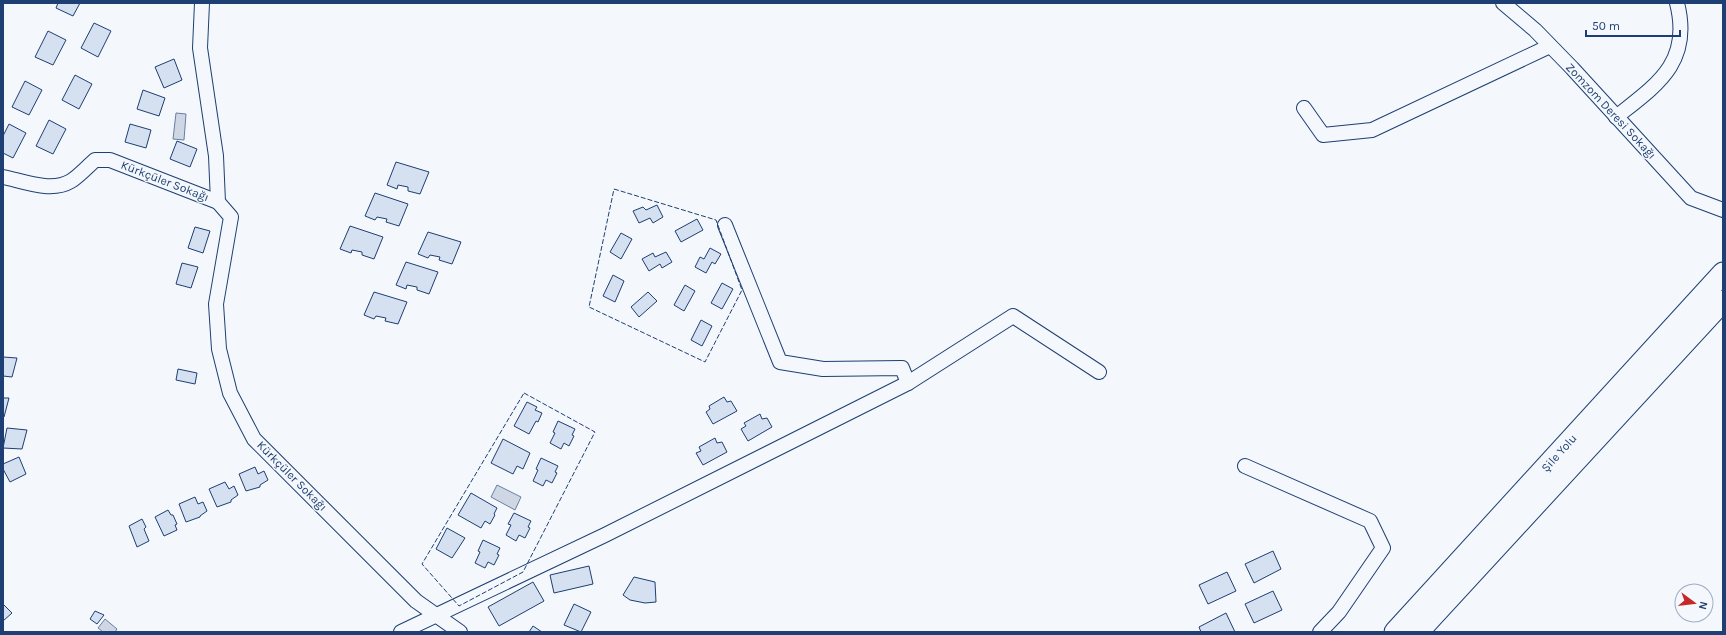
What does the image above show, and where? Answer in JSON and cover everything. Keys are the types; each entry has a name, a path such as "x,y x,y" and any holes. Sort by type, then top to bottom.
{"highway":[{"name":"Şile Yolu","path":"1395,632 1723,273"},
{"name":"Şile Yolu","path":"1418,632 1723,301"}],"street":[{"path":"202,3 200,48 216,156 218,202"},
{"name":"Zomzom Deresi Sokağı","path":"1503,3 1535,30 1691,198 1723,210"},
{"path":"1616,117 1651,89 1660,80 1673,60 1682,31 1677,3"},
{"path":"1304,108 1323,135 1372,130 1550,46"},
{"name":"Kürkçüler Sokağı","path":"3,177 46,186 55,186 70,181 95,160 110,160 218,202 231,217 216,304 219,349 230,393 254,439 416,601 434,615"},
{"path":"725,225 780,362 823,370 902,368 908,383"},
{"path":"401,632 605,535 908,383 1013,316 1099,372"},
{"path":"1245,466 1370,521 1383,548 1339,612 1320,632"},
{"path":"434,615 460,632"}],"shaded area":[{"path":"176,113 186,114 184,140 173,139"},
{"path":"497,485 521,497 515,510 491,497"},
{"path":"105,619 117,629 115,632 103,632 98,628"}],"building":[{"path":"58,3 80,3 73,16 56,8"},
{"path":"94,23 111,31 98,57 81,48"},
{"path":"48,31 66,40 53,65 35,57"},
{"path":"174,59 182,80 164,88 155,67"},
{"path":"75,75 92,84 79,109 62,100"},
{"path":"25,81 42,90 29,115 12,107"},
{"path":"143,90 165,98 159,116 137,109"},
{"path":"49,120 66,129 53,154 36,146"},
{"path":"9,124 26,133 13,158 3,153 3,136"},
{"path":"130,124 151,130 146,148 125,142"},
{"path":"177,141 197,149 190,167 170,159"},
{"path":"396,162 429,172 420,194 408,191 408,187 398,185 397,189 387,185"},
{"path":"375,193 408,204 399,226 386,222 387,219 377,217 375,220 365,216"},
{"path":"657,205 663,217 653,223 650,218 639,223 633,211 643,207 646,210"},
{"path":"697,219 703,230 681,242 675,231"},
{"path":"350,226 383,237 374,259 362,255 362,252 352,250 351,253 340,249"},
{"path":"195,227 210,231 203,253 188,248"},
{"path":"428,232 461,242 452,264 439,260 440,257 430,255 428,258 418,254"},
{"path":"621,233 632,239 621,259 610,252"},
{"path":"710,248 721,254 715,264 712,262 706,273 695,267 700,257 704,259"},
{"path":"666,252 672,262 662,268 660,264 649,271 642,259 653,253 655,257"},
{"path":"406,262 438,272 429,294 417,290 417,287 407,285 406,289 396,285"},
{"path":"182,263 198,267 191,288 176,284"},
{"path":"613,275 624,281 615,302 603,296"},
{"path":"722,283 733,289 722,309 711,303"},
{"path":"685,285 695,291 684,311 674,305"},
{"path":"374,292 407,302 398,324 385,321 386,318 376,316 374,319 364,315"},
{"path":"648,292 657,301 639,317 631,307"},
{"path":"701,320 712,326 702,346 691,340"},
{"path":"3,357 17,358 12,377 3,376"},
{"path":"178,369 197,373 195,384 176,380"},
{"path":"724,397 727,402 731,401 737,411 713,424 706,412 710,409 709,406"},
{"path":"3,398 9,398 4,417 3,417"},
{"path":"527,402 537,407 535,410 542,413 538,422 536,421 529,434 514,426"},
{"path":"760,414 762,419 767,418 772,427 748,441 741,429 746,426 744,423"},
{"path":"558,421 575,429 572,435 574,436 569,446 564,443 561,449 550,443 555,433 553,432"},
{"path":"7,428 27,430 22,449 3,448"},
{"path":"715,438 717,443 722,442 727,452 703,465 696,453 701,451 699,447"},
{"path":"503,439 530,453 523,469 517,466 513,474 491,463"},
{"path":"19,457 26,474 10,482 3,469 3,464"},
{"path":"541,458 558,466 555,472 557,473 552,483 546,480 543,486 533,481"},
{"path":"255,467 258,474 264,471 268,480 260,485 260,487 246,491 239,474"},
{"path":"225,482 229,489 234,486 238,495 231,500 231,502 217,507 209,489"},
{"path":"471,493 497,508 490,524 485,521 481,528 458,515"},
{"path":"195,497 198,504 203,502 207,511 200,517 186,522 179,504"},
{"path":"168,510 171,515 173,515 177,524 175,525 177,530 164,536 155,517"},
{"path":"514,513 531,521 528,527 530,528 525,538 519,535 516,541 506,535 511,525 508,524"},
{"path":"142,519 146,527 144,529 149,541 137,547 129,526"},
{"path":"447,528 465,538 452,558 436,549"},
{"path":"483,540 500,548 497,554 499,555 494,565 488,562 485,568 475,563"},
{"path":"1273,551 1281,569 1254,583 1245,564"},
{"path":"589,566 593,584 554,593 550,575"},
{"path":"1227,572 1236,591 1208,604 1199,585"},
{"path":"634,577 655,582 656,602 645,603 630,600 623,595"},
{"path":"533,582 544,601 499,626 488,607"},
{"path":"1273,591 1282,610 1254,623 1245,604"},
{"path":"3,604 12,613 3,621"},
{"path":"574,604 591,612 581,632 564,625"},
{"path":"95,611 104,615 97,624 90,619"},
{"path":"1226,613 1235,632 1201,632 1199,627"},
{"path":"533,626 542,632 529,632"}],"fence":[{"path":"614,189 716,220 742,290 705,362 589,307 614,189"},
{"path":"524,393 595,432 523,572 459,606 422,564 524,393"}]}
